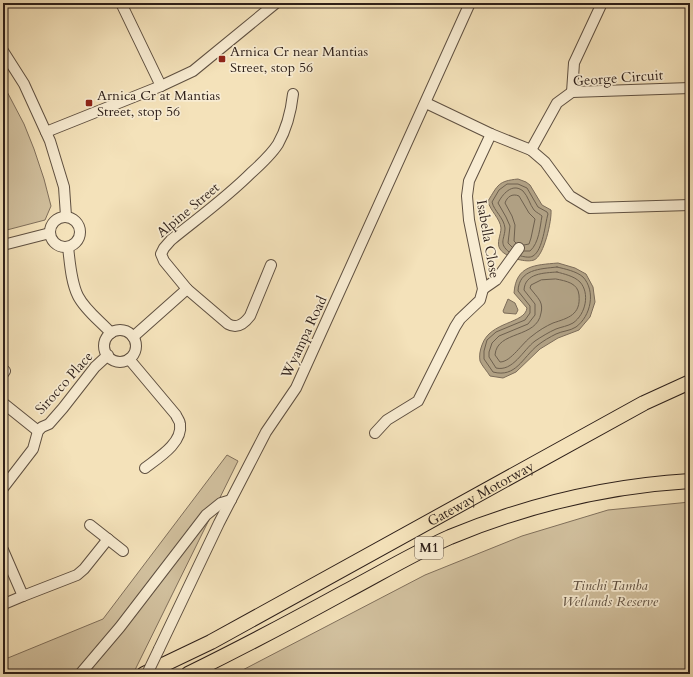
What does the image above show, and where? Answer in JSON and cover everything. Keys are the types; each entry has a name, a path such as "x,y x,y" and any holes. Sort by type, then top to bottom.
{"highway":[{"name":"Gateway Motorway","path":"145,674 211,642 644,403 690,382"},
{"name":"Gateway Motorway","path":"188,674 274,630 418,552 482,524 516,512 562,500 635,486 690,481"}],"street":[{"path":"121,3 161,86"},
{"path":"46,132 161,86 193,71 276,3"},
{"name":"Wyampa Road","path":"145,674 159,649 231,500 266,432 296,388 470,3"},
{"path":"572,92 574,63 602,3"},
{"path":"3,51 24,84 46,132 64,187 66,216"},
{"name":"George Circuit","path":"531,150 556,103 572,92 690,88"},
{"name":"Alpine Street","path":"271,265 250,316 245,322 238,326 232,326 187,289 164,261 161,254 171,240 236,188 270,155 278,143 291,112 292,94"},
{"path":"426,103 491,134 531,150 545,162 570,196 590,208 690,205"},
{"name":"Isabella Close","path":"375,433 387,420 418,401 455,326 460,319 480,300 483,289 469,220 467,196 469,181 491,134"},
{"path":"66,216 76,221 80,231 80,237 77,242 68,247 61,247 51,239 50,233 53,223 56,220 66,216"},
{"path":"3,245 50,233"},
{"path":"68,247 74,284 78,297 111,333"},
{"path":"483,289 496,280 518,248"},
{"path":"133,337 187,289"},
{"path":"116,330 128,332 136,342 136,348 133,354 124,361 112,359 108,355 104,344 106,338 111,333 116,330"},
{"name":"Sirocco Place","path":"3,488 33,449 38,431 42,427 49,424 90,373 108,355"},
{"path":"129,358 176,415 180,423 180,433 176,440 145,468"},
{"path":"3,403 38,431"},
{"path":"81,674 120,627 206,515 221,503 231,500"},
{"path":"90,525 124,551"},
{"path":"4,604 77,575 84,569 108,539"},
{"path":"3,550 22,596"}],"green space":[{"path":"3,84 24,124 34,149 51,206 45,220 3,231"},
{"path":"227,455 238,461 133,674 3,674 3,660 103,619"},
{"name":"Tinchi Tamba Wetlands Reserve","path":"690,502 690,674 235,674 425,575 522,536 608,510"}],"water":[{"path":"518,179 530,185 542,205 551,210 549,229 544,245 538,257 532,261 516,259 501,251 498,244 501,231 500,224 488,201 499,185 506,181"},
{"path":"558,263 575,268 586,274 593,287 595,302 590,317 579,330 558,338 540,349 516,372 503,378 490,376 480,361 482,345 486,337 492,331 520,317 525,313 527,308 514,293 518,277 528,268"},
{"path":"508,299 515,303 518,310 516,314 504,313 503,311"}],"place":[{"name":"Arnica Cr near Mantias Street, stop 56","path":"222,59"},
{"name":"Arnica Cr at Mantias Street, stop 56","path":"89,103"}]}
